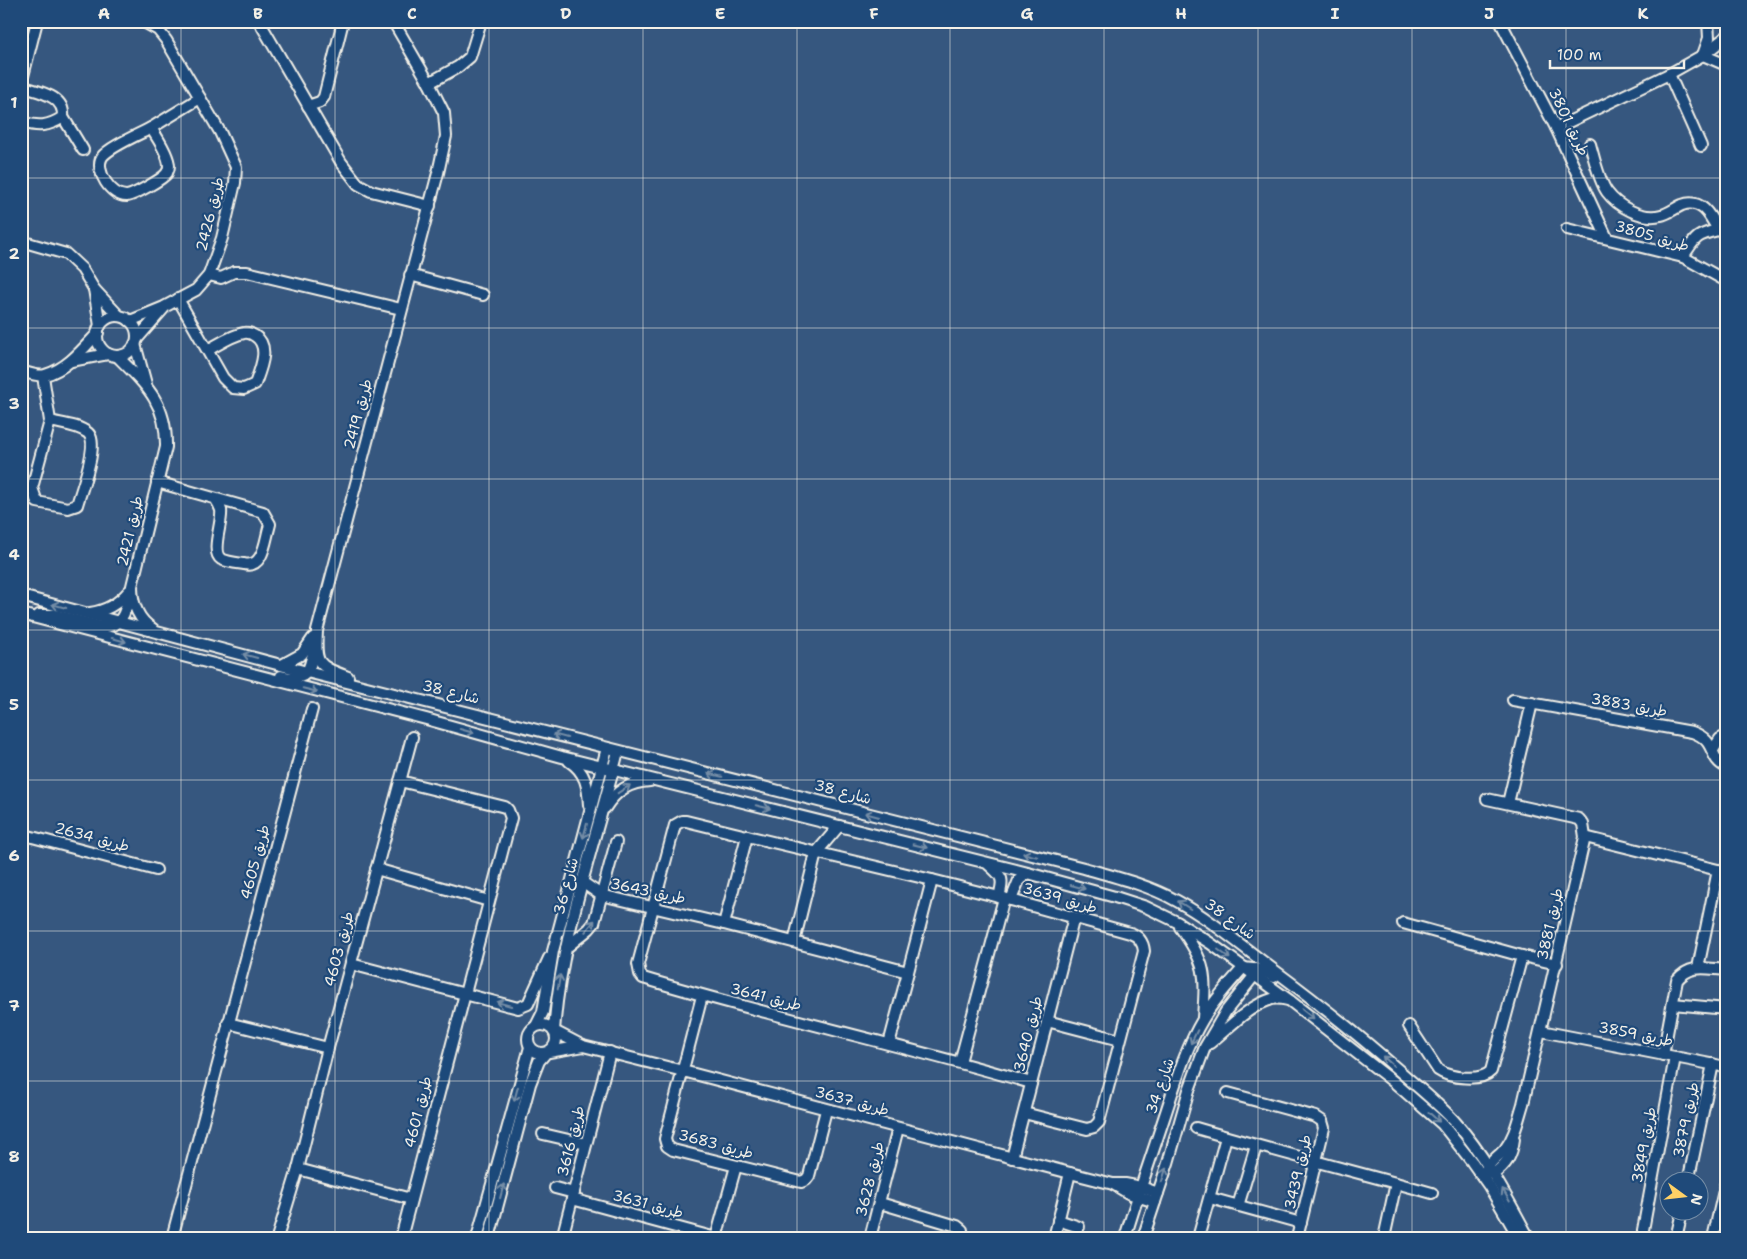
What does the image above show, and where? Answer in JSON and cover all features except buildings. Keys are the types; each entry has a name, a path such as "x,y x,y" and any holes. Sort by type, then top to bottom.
{"street":[{"path":"37,21 21,85 53,97 61,104 64,111 63,117 83,150"},
{"name":"طريق 2426","path":"130,320 164,307 196,290 209,275 222,238 232,200 236,167 220,132 166,40 158,30 142,21"},
{"path":"259,21 341,162 358,184 371,191 430,206"},
{"path":"308,106 320,102 324,97 343,21"},
{"name":"طريق 2419","path":"392,693 326,669 318,660 316,651 317,631 410,275 430,206 446,136 444,113 394,21"},
{"path":"429,83 458,67 470,57 481,21"},
{"name":"طريق 3801","path":"1500,21 1556,128 1607,238"},
{"path":"1707,52 1709,38 1708,21"},
{"path":"1556,128 1669,74 1707,52 1726,37"},
{"path":"1707,52 1726,49"},
{"path":"1707,52 1726,65"},
{"path":"1669,74 1701,146"},
{"path":"152,128 169,165 167,173 158,181 127,196 116,193 104,178 99,165 101,158 107,152 152,128 200,98"},
{"path":"21,122 35,126 44,126 54,124 63,117"},
{"path":"1590,144 1606,190 1614,200 1625,208 1653,216 1662,215 1682,205 1692,203 1700,205 1707,211 1722,229 1699,235 1694,239 1683,258"},
{"name":"طريق 3805","path":"1567,228 1683,258 1721,273 1726,281"},
{"path":"21,241 66,254 82,269 94,288 120,316 130,320 137,332 136,342 128,353 71,361"},
{"path":"209,275 221,278 234,272 248,272 401,309"},
{"path":"410,275 484,295"},
{"path":"94,288 100,345 113,355"},
{"path":"178,299 223,378 232,388 244,388 255,384 261,368 264,350 259,338 250,333 242,333 208,350"},
{"name":"طريق 2426","path":"136,342 164,307"},
{"path":"21,372 43,376 71,361 99,330 105,320 120,316"},
{"name":"طريق 2421","path":"136,342 146,385"},
{"name":"طريق 2421","path":"113,355 146,385 156,400 166,432 166,447 132,586 135,608 140,617 157,631"},
{"path":"43,376 50,421 32,488 37,502 68,508 77,504 91,456 93,440 82,429 50,421"},
{"name":"طريق 2421","path":"156,482 263,512 270,524 260,560 255,564 249,566 221,559 217,554 216,547 221,524 221,510 216,500"},
{"path":"26,615 56,615 102,627 114,625 124,615 132,586"},
{"name":"طريق 2421","path":"86,614 104,610 113,605 132,586"},
{"name":"شارع 38","path":"21,596 308,672 1130,881 1176,901 1204,918 1319,1003 1368,1043 1455,1123 1489,1170 1530,1238"},
{"name":"شارع 38","path":"26,615 426,719 562,757 1028,873 1115,897 1146,907 1177,922 1210,943 1243,968"},
{"path":"214,665 241,666 300,678 310,668 317,631"},
{"name":"طريق 2419","path":"282,665 289,663 302,654 317,631"},
{"name":"طريق 3883","path":"1513,700 1692,732 1702,737 1713,750 1717,761 1726,767"},
{"path":"1508,803 1532,703"},
{"name":"طريق 4605","path":"172,1238 312,709"},
{"path":"1713,750 1720,739 1726,736"},
{"name":"طريق 4603","path":"277,1238 298,1169 328,1048 412,737"},
{"name":"شارع 36","path":"536,1026 544,1006 553,951 607,748"},
{"name":"شارع 36","path":"554,1031 556,1001 566,948 618,751"},
{"path":"562,757 577,766 586,781 589,814"},
{"name":"طريق 4601","path":"400,781 500,806 508,810 510,814 510,823 401,1238"},
{"path":"600,818 610,800 621,789 640,782 660,781"},
{"path":"1486,799 1579,819 1583,824 1586,837 1722,871 1698,968"},
{"name":"طريق 3641","path":"747,836 686,822 678,822 674,829 638,964 643,978 702,996 960,1062 1031,1083"},
{"path":"794,942 816,853 839,826"},
{"name":"طريق 2634","path":"21,834 156,870"},
{"path":"724,924 747,836 1005,898"},
{"name":"طريق 3881","path":"1489,1170 1506,1163 1511,1155 1586,837"},
{"path":"582,882 601,895 616,842"},
{"path":"986,863 1000,874 1005,898"},
{"path":"376,869 489,901"},
{"path":"1005,898 1019,880 1028,873"},
{"path":"890,1044 932,880"},
{"name":"طريق 3643","path":"566,948 592,926 601,895 724,924 908,972"},
{"name":"طريق 3639","path":"960,1062 1005,898 1135,935 1144,946 1143,956 1099,1122 1094,1127 1084,1128 1024,1113"},
{"name":"طريق 3640","path":"1012,1158 1074,917"},
{"path":"1177,922 1196,948 1203,965 1205,994 1203,1019"},
{"path":"1403,923 1557,964"},
{"path":"351,964 518,1008 525,1006 529,1000 553,951"},
{"path":"1252,954 1256,963 1255,972"},
{"path":"1409,1026 1438,1070 1444,1074 1450,1076 1481,1077 1488,1075 1491,1071 1522,956"},
{"path":"1243,968 1255,972 1269,973 1307,1000 1319,1003"},
{"name":"شارع 34","path":"1125,1238 1189,1047 1203,1019 1218,996 1243,968"},
{"path":"1663,1055 1678,980 1682,974 1698,968 1726,970"},
{"path":"1255,972 1395,1082 1442,1124 1489,1186 1518,1238"},
{"name":"شارع 34","path":"1143,1238 1189,1090 1205,1047 1226,1010 1255,972"},
{"name":"طريق 3683","path":"702,996 665,1139 667,1146 673,1150 801,1182 809,1176 826,1110"},
{"path":"1205,1047 1234,1022 1264,1002 1274,998 1289,1000"},
{"path":"1673,1004 1726,1009"},
{"path":"1047,1021 1120,1040"},
{"path":"228,1023 328,1048"},
{"path":"489,1238 530,1084 539,1062 555,1045 554,1031 546,1025 536,1026 529,1033 528,1042 530,1047 536,1053 547,1053"},
{"name":"طريق 3637","path":"554,1031 583,1046 1113,1184 1125,1184 1157,1198"},
{"name":"طريق 3859","path":"1541,1031 1726,1067"},
{"name":"طريق 3637","path":"547,1053 583,1046"},
{"path":"478,1238 530,1047"},
{"name":"طريق 3616","path":"562,1238 610,1052"},
{"name":"طريق 3849","path":"1643,1238 1676,1057"},
{"name":"طريق 3879","path":"1690,1172 1713,1064"},
{"name":"طريق 3439","path":"1228,1093 1316,1117 1322,1121 1324,1128 1297,1238"},
{"name":"طريق 3628","path":"870,1238 898,1128"},
{"path":"1196,1128 1432,1193"},
{"path":"543,1134 586,1144"},
{"path":"1198,1238 1226,1137"},
{"path":"1238,1206 1256,1146"},
{"path":"1472,1162 1489,1170 1489,1186"},
{"name":"طريق 3631","path":"555,1188 573,1196 716,1238 736,1166"},
{"path":"298,1169 411,1199"},
{"path":"1054,1238 1070,1173"},
{"path":"1713,1238 1726,1182"},
{"path":"1384,1238 1396,1183"},
{"path":"1210,1198 1301,1222"},
{"path":"880,1203 957,1226 962,1230 962,1238"},
{"path":"1058,1220 1079,1227"},
{"path":"1676,1238 1680,1222"}]}
